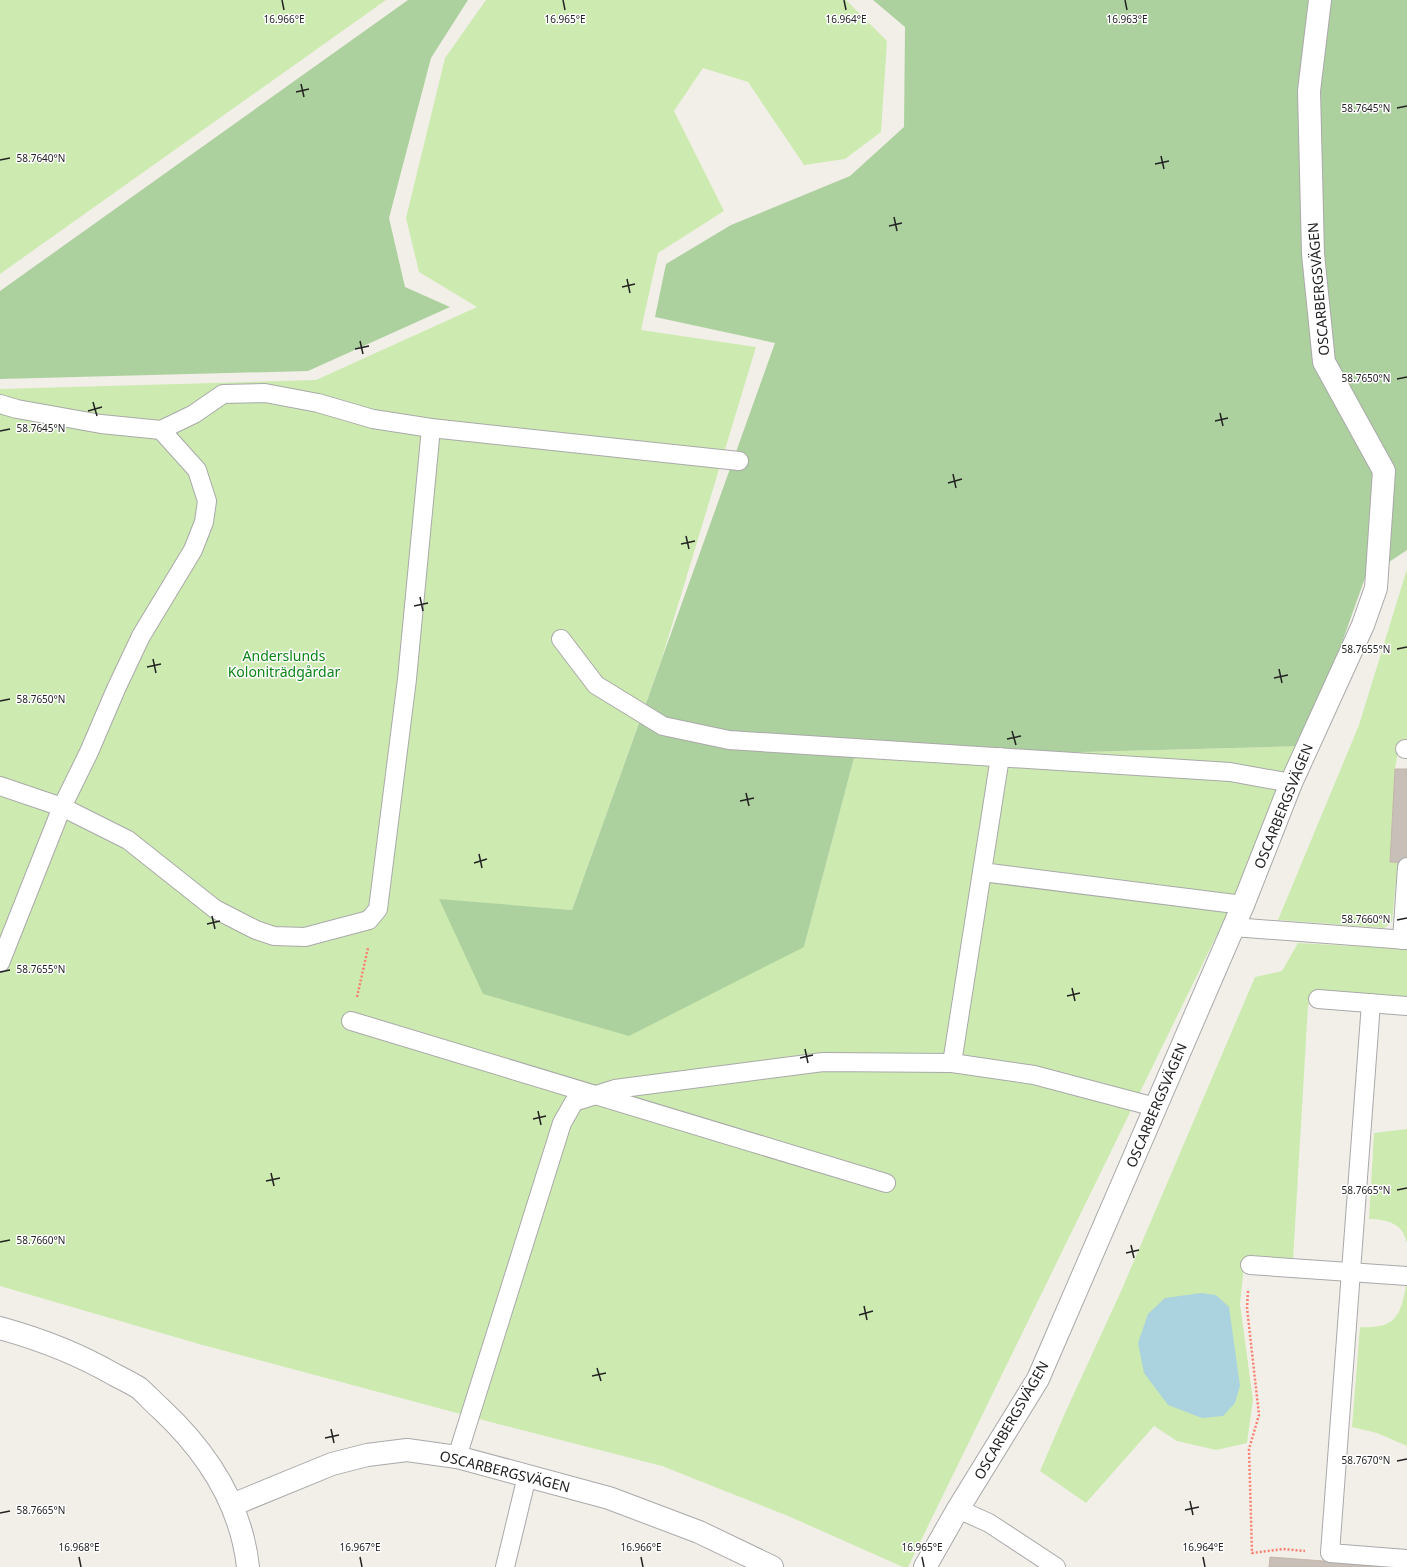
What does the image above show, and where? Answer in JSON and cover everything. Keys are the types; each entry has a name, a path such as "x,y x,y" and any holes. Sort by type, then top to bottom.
{"street":[{"name":"OSCARBERGSVÄGEN","path":"925,1567 958,1509 1038,1379 1243,904 1291,783 1363,625 1376,588 1384,471 1324,362 1313,254 1309,91 1320,0"},
{"path":"0,1328 22,1334 91,1361 138,1388 180,1427 209,1462 232,1505 246,1552 248,1567"},
{"name":"OSCARBERGSVÄGEN","path":"232,1505 332,1464 367,1455 407,1450 457,1457 609,1498 699,1532 772,1567"}],"lane":[{"path":"0,404 17,409 101,424 161,430 194,414 222,394 265,393 318,403 373,419 431,428 739,461"},
{"path":"0,786 62,807 128,840 215,909 256,930 274,936 305,937 369,920 378,909 407,679 431,428"},
{"path":"0,963 62,807 89,752 116,689 141,636 193,550 204,522 207,501 197,470 161,430"},
{"path":"561,639 596,685 663,726 729,740 1230,772 1291,783"},
{"path":"952,1063 1000,757"},
{"path":"1233,927 1404,940 1407,867"},
{"path":"982,872 1243,904"},
{"path":"1318,999 1407,1006"},
{"path":"1371,1003 1330,1553 1407,1559"},
{"path":"351,1021 886,1183"},
{"path":"457,1457 562,1123 574,1102 615,1088 822,1062 952,1063 1034,1074 1155,1107"},
{"path":"1250,1265 1407,1276"},
{"path":"505,1567 527,1476"},
{"path":"958,1509 989,1523 1056,1567"}],"path":[{"path":"351,1021 371,936 369,920"},
{"path":"1250,1265 1247,1308 1259,1415 1249,1448 1252,1553 1283,1549 1330,1553"}],"green space":[{"path":"0,0 386,0 0,274"},
{"path":"408,0 468,0 431,58 389,218 405,287 450,307 308,371 0,379 0,291"},
{"name":"Anderslunds Koloniträdgårdar","path":"486,0 846,0 887,41 881,132 845,159 804,165 748,82 703,68 674,111 724,211 658,253 641,330 756,347 662,658 572,910 439,900 804,947 854,758 1305,746 1291,783 908,1567 903,1567 788,1516 662,1466 199,1344 0,1286 0,389 316,380 477,307 419,272 406,218 445,58"},
{"path":"873,0 1407,0 1407,550 1365,578 1305,746 854,758 804,947 629,1036 483,994 439,899 572,910 775,343 655,317 666,264 731,225 850,176 904,127 905,27"},
{"path":"1407,569 1407,740 1400,740 1395,769 1390,862 1398,862 1392,922 1384,928 1278,920 1359,725"},
{"path":"1298,943 1407,949 1407,998 1316,991 1308,1006 1293,1260 1245,1257 1240,1304 1253,1400 1247,1443 1216,1450 1177,1441 1154,1426 1086,1503 1040,1471 1122,1289 1255,977 1282,971"},
{"path":"1407,1129 1407,1243 1402,1231 1395,1225 1382,1220 1369,1219 1374,1133"},
{"path":"1406,1285 1407,1446 1377,1433 1352,1427 1360,1327 1381,1326 1389,1323 1402,1305"}],"water":[{"path":"1201,1293 1216,1295 1229,1307 1240,1386 1235,1403 1223,1416 1202,1418 1168,1405 1144,1373 1138,1343 1148,1314 1165,1298"}],"building":[{"path":"1395,769 1407,769 1407,863 1390,862"},
{"path":"1270,1557 1403,1567 1269,1567"}]}
